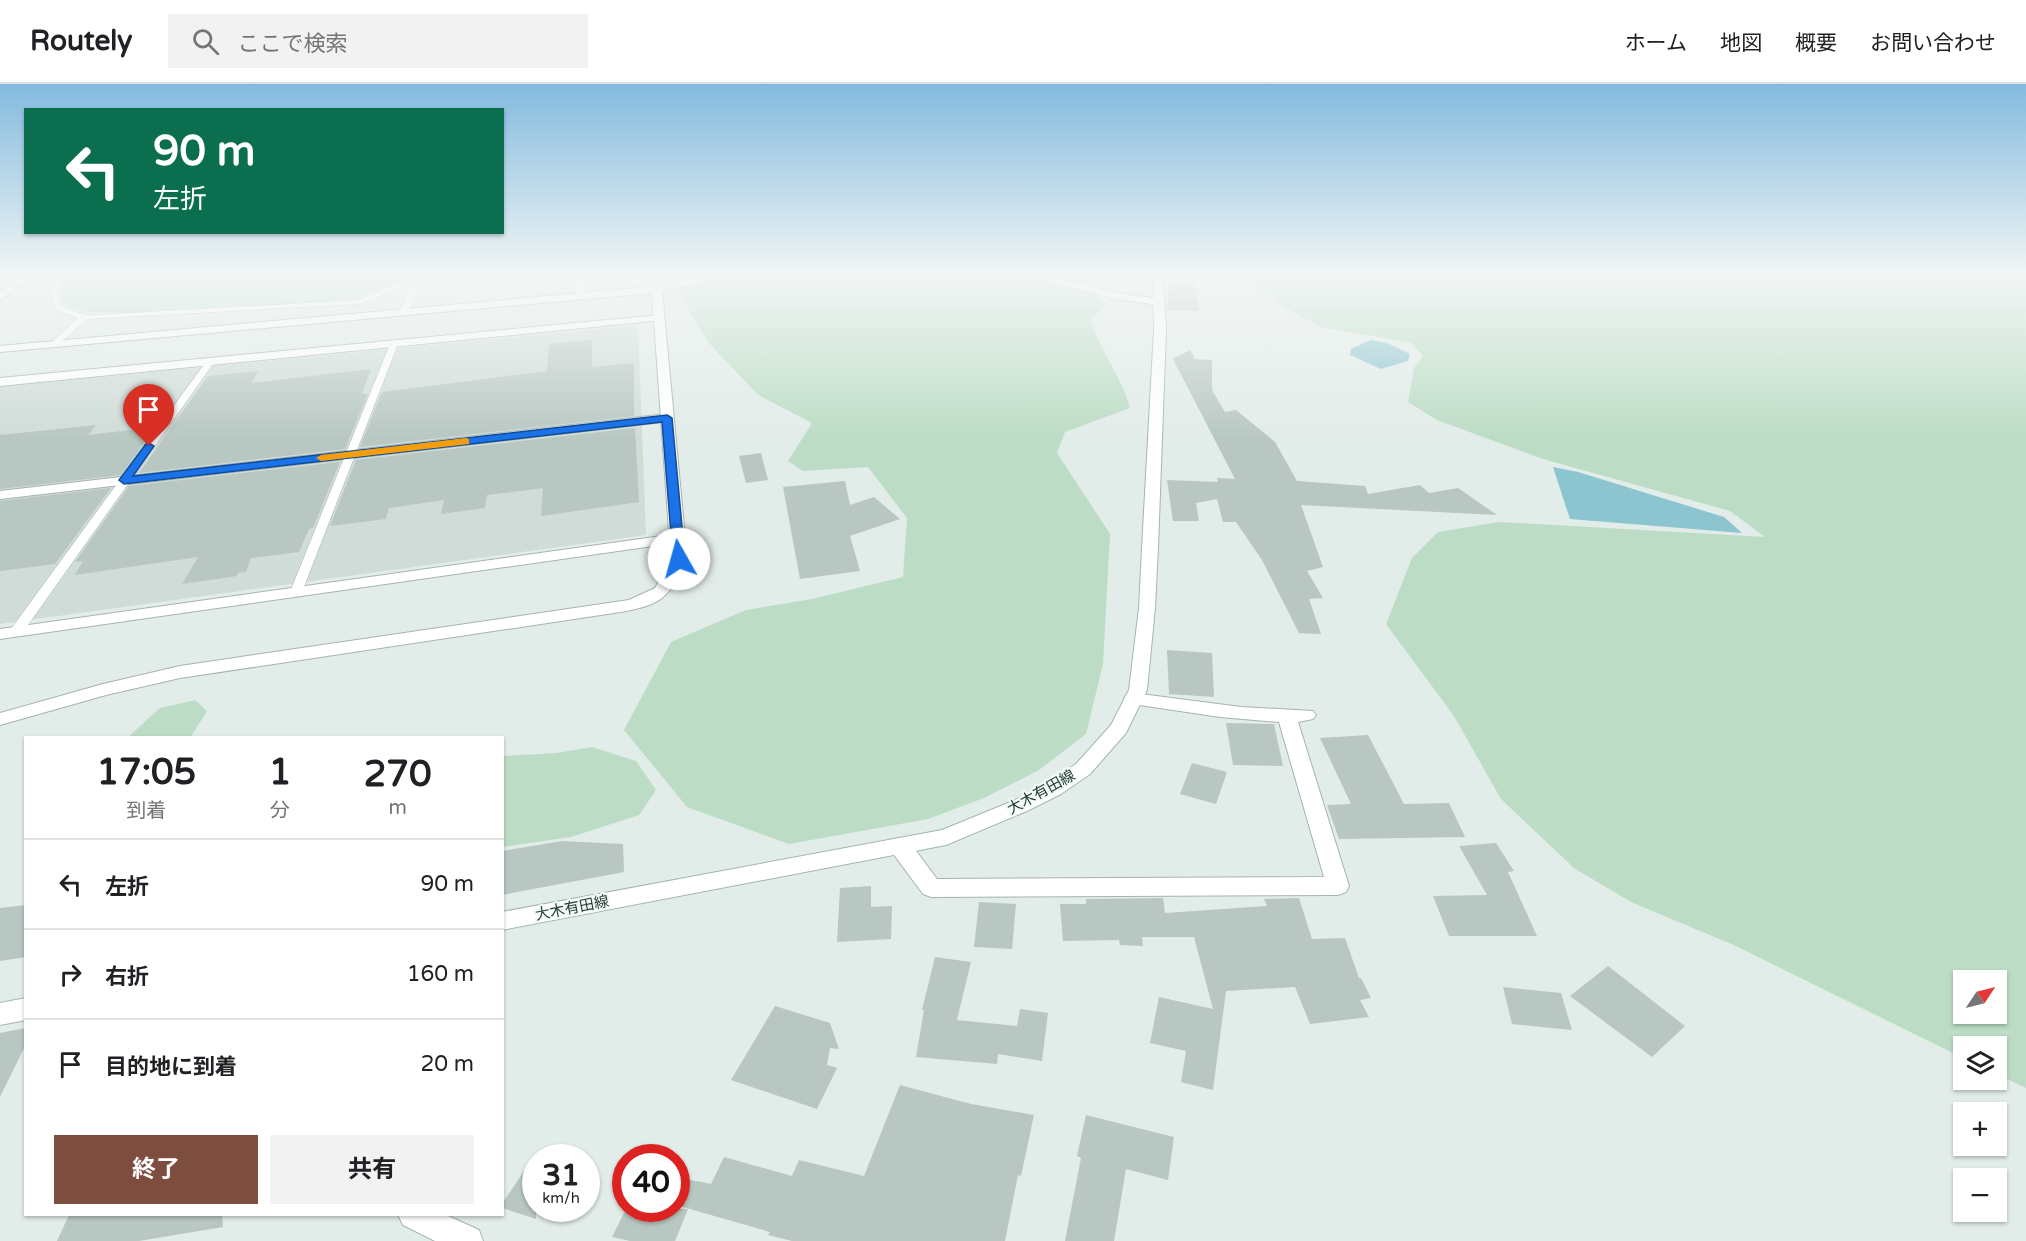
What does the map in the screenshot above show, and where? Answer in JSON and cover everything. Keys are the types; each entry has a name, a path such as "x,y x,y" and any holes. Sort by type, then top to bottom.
{"street":[{"path":"0,349 186,332"},
{"path":"0,382 516,332"},
{"path":"0,718 180,672 634,604 658,594 670,579 679,559 660,332"},
{"name":"大木有田線","path":"504,921 946,837 1020,806 1054,789 1083,769 1119,728 1138,690 1147,608 1158,332"},
{"path":"0,495 667,418"},
{"path":"8,633 676,539"},
{"path":"900,846 931,888 1338,886 1296,716 1133,699"},
{"path":"0,1014 24,1009"},
{"path":"415,1216 468,1241"}],"lane":[{"path":"55,344 68,332"},
{"path":"296,592 394,344"},
{"path":"8,633 211,361"}],"shaded area":[{"path":"566,332 638,332 646,535 0,624 0,387"}],"green space":[{"path":"702,332 1095,332 1122,385 1130,408 1065,432 1057,453 1110,534 1103,664 1086,734 1039,770 984,798 928,819 789,844 687,807 624,730 671,642 746,610 812,599 903,577 907,518 868,467 803,471 788,461 812,423 758,395 709,343"},
{"path":"1349,332 2026,332 2026,1088 2007,1079 2007,1036 1953,1036 1953,1053 1736,946 1631,902 1574,868 1501,799 1454,716 1386,624 1412,558 1438,532 1500,522 1765,537 1730,511 1543,459 1437,420 1408,402 1414,368 1423,356 1411,343"},
{"path":"195,700 207,711 191,736 129,736 160,708"},
{"path":"592,747 636,761 656,790 639,815 571,837 504,847 504,756 557,753"}],"water":[{"path":"1371,340 1387,343 1410,354 1408,361 1381,369 1350,355 1351,349"},
{"path":"1553,467 1578,472 1724,517 1742,533 1570,519"}],"building":[{"path":"592,340 592,367 634,363 634,416 360,447 382,392 547,371 549,344"},
{"path":"1190,350 1195,359 1212,360 1212,390 1225,412 1236,410 1275,442 1297,481 1365,486 1368,494 1420,485 1429,493 1458,488 1497,515 1301,505 1323,567 1307,571 1323,598 1309,599 1321,634 1299,633 1262,560 1236,522 1223,522 1217,499 1196,503 1199,521 1173,521 1167,480 1218,482 1217,478 1235,479 1173,359"},
{"path":"371,369 362,394 368,394 345,449 139,473 208,376 259,371 251,383"},
{"path":"96,425 88,435 156,427 121,475 0,489 0,435"},
{"path":"635,428 639,502 541,516 543,488 487,495 485,508 441,514 444,500 389,508 386,519 330,526 356,460"},
{"path":"761,453 768,480 746,483 739,456"},
{"path":"340,462 313,528 309,529 299,552 251,558 246,572 238,573 237,576 182,584 198,557 75,575 83,561 75,562 129,486"},
{"path":"845,481 850,505 874,497 900,519 850,536 860,571 800,579 783,487"},
{"path":"111,488 55,564 0,571 0,501"},
{"path":"1167,650 1212,653 1214,697 1169,694"},
{"path":"1226,723 1274,724 1283,766 1233,765"},
{"path":"1368,735 1404,804 1449,803 1465,837 1339,839 1327,805 1351,804 1320,738"},
{"path":"1192,763 1227,772 1216,804 1180,794"},
{"path":"562,841 623,844 624,872 504,895 504,851"},
{"path":"1496,843 1514,871 1508,872 1537,936 1449,936 1433,896 1487,895 1459,846"},
{"path":"871,886 871,907 892,906 891,939 837,942 840,888"},
{"path":"1163,898 1165,913 1267,906 1264,899 1299,898 1312,939 1345,938 1359,978 1371,998 1360,1000 1369,1017 1310,1024 1295,987 1226,991 1213,1090 1181,1082 1186,1051 1150,1043 1159,997 1213,1009 1194,937 1142,937 1143,946 1120,945 1119,940 1063,941 1060,904 1086,904 1086,899"},
{"path":"979,902 1016,904 1012,949 974,947"},
{"path":"24,905 24,957 0,961 0,908"},
{"path":"935,957 971,962 957,1020 1017,1026 1020,1009 1048,1013 1042,1061 998,1054 997,1064 916,1057 924,1010 922,1010"},
{"path":"1608,966 1685,1026 1652,1057 1570,996"},
{"path":"1503,987 1561,993 1572,1030 1512,1024"},
{"path":"775,1006 830,1023 839,1049 830,1048 827,1065 837,1068 817,1109 731,1080"},
{"path":"24,1028 24,1048 0,1097 0,1033"},
{"path":"900,1085 971,1104 1034,1115 1021,1176 1018,1175 1005,1241 792,1241 768,1235 770,1232 690,1209 690,1180 711,1184 724,1157 792,1176 799,1160 864,1176"},
{"path":"1086,1115 1174,1137 1168,1180 1126,1169 1114,1241 1065,1241 1081,1158 1077,1156"},
{"path":"522,1174 522,1214 504,1209 504,1201"},
{"path":"69,1216 222,1216 223,1227 139,1241 57,1241"},
{"path":"620,1222 683,1222 675,1241 630,1241 612,1237"}],"slow traffic":[{"path":"321,458 466,441"}],"route":[{"path":"149,446 124,480 667,418 679,559"}]}
